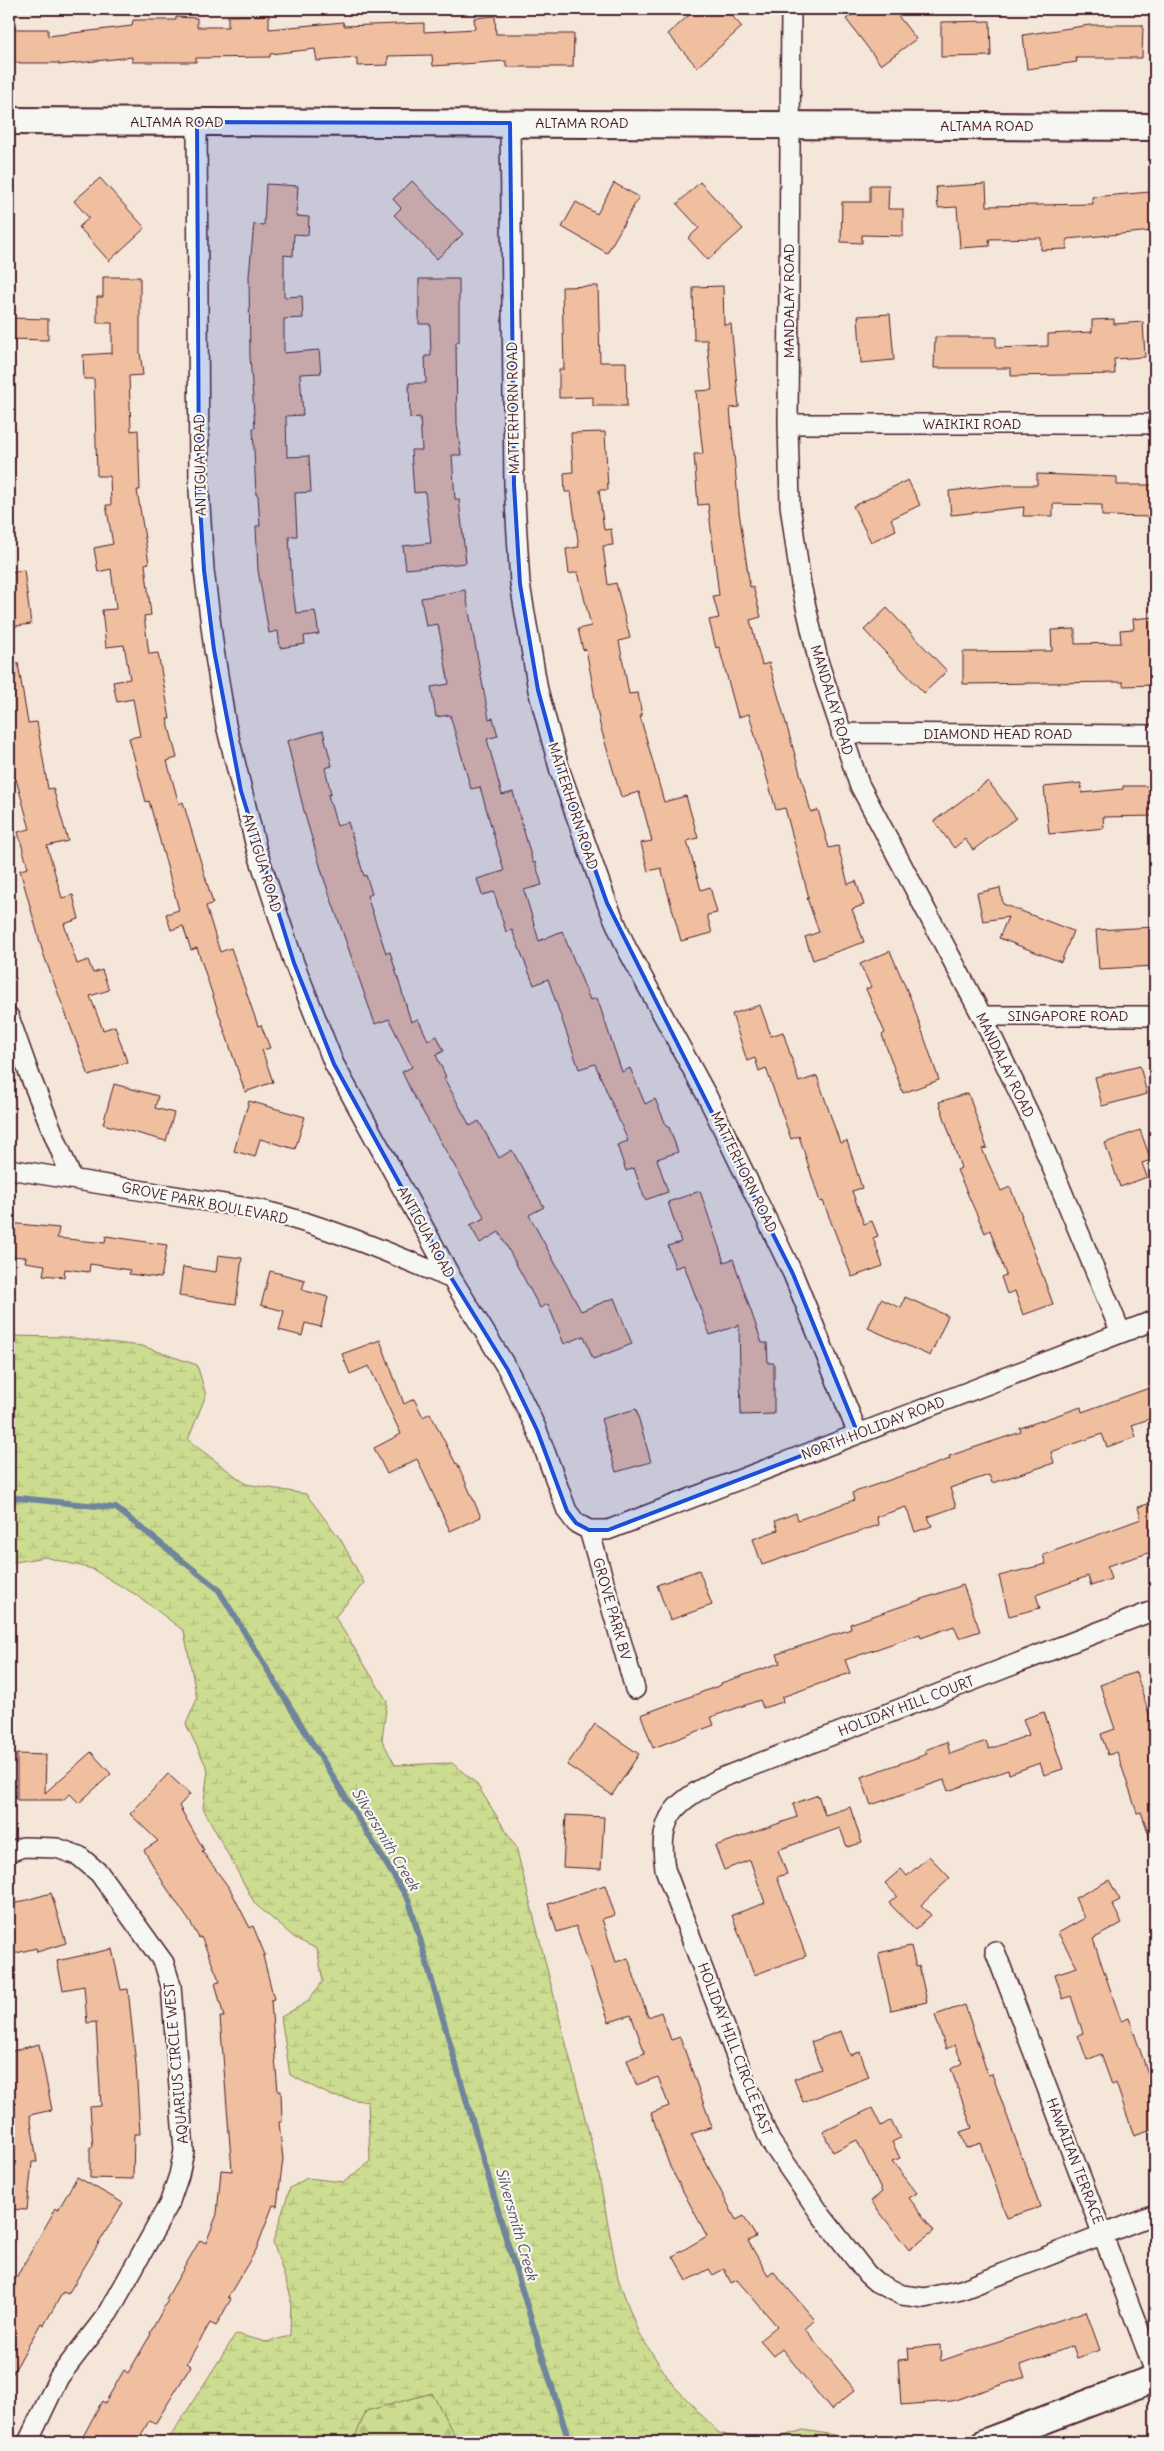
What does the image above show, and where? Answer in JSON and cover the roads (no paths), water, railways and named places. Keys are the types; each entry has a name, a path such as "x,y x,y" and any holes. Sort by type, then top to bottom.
{"street":[{"name":"MANDALAY ROAD","path":"791,9 788,424 790,505 801,585 819,664 859,784 982,1016 1034,1124 1121,1333"},
{"name":"ALTAMA ROAD","path":"9,121 1155,126"},
{"name":"ANTIGUA ROAD","path":"197,122 199,489 204,561 214,650 240,791 257,851 294,963 334,1064 452,1279 508,1370 537,1430 567,1511 576,1523 589,1530"},
{"name":"MATTERHORN ROAD","path":"510,122 514,485 517,544 520,584 540,699 568,796 610,912 626,947 707,1096 793,1274 858,1434"},
{"name":"WAIKIKI ROAD","path":"788,424 1155,424"},
{"name":"DIAMOND HEAD ROAD","path":"841,733 1155,735"},
{"path":"9,1016 30,1076 72,1179"},
{"name":"SINGAPORE ROAD","path":"982,1016 1155,1016"},
{"name":"GROVE PARK BOULEVARD","path":"9,1169 261,1210 285,1216 378,1248 452,1279"},
{"name":"NORTH HOLIDAY ROAD","path":"589,1530 608,1530 1155,1320"},
{"name":"GROVE PARK BV","path":"589,1530 635,1689"},
{"name":"HOLIDAY HILL COURT","path":"668,1819 676,1806 688,1795 721,1778 1155,1610"},
{"name":"HOLIDAY HILL CIRCLE EAST","path":"668,1819 662,1846 665,1869 770,2140 821,2215 867,2274 876,2282 902,2294 925,2298 961,2290 1155,2214"},
{"name":"AQUARIUS CIRCLE WEST","path":"9,1852 23,1847 57,1848 79,1856 99,1873 164,1963 171,1986 184,2151 179,2176 169,2204 109,2312 59,2376 28,2442"},
{"name":"HAWAIIAN TERRACE","path":"995,1951 1155,2372"},
{"path":"986,2442 1155,2378"}],"waterway":[{"name":"Silversmith Creek","path":"9,1497 116,1508 218,1589 409,1901 506,2238 569,2442"}]}
